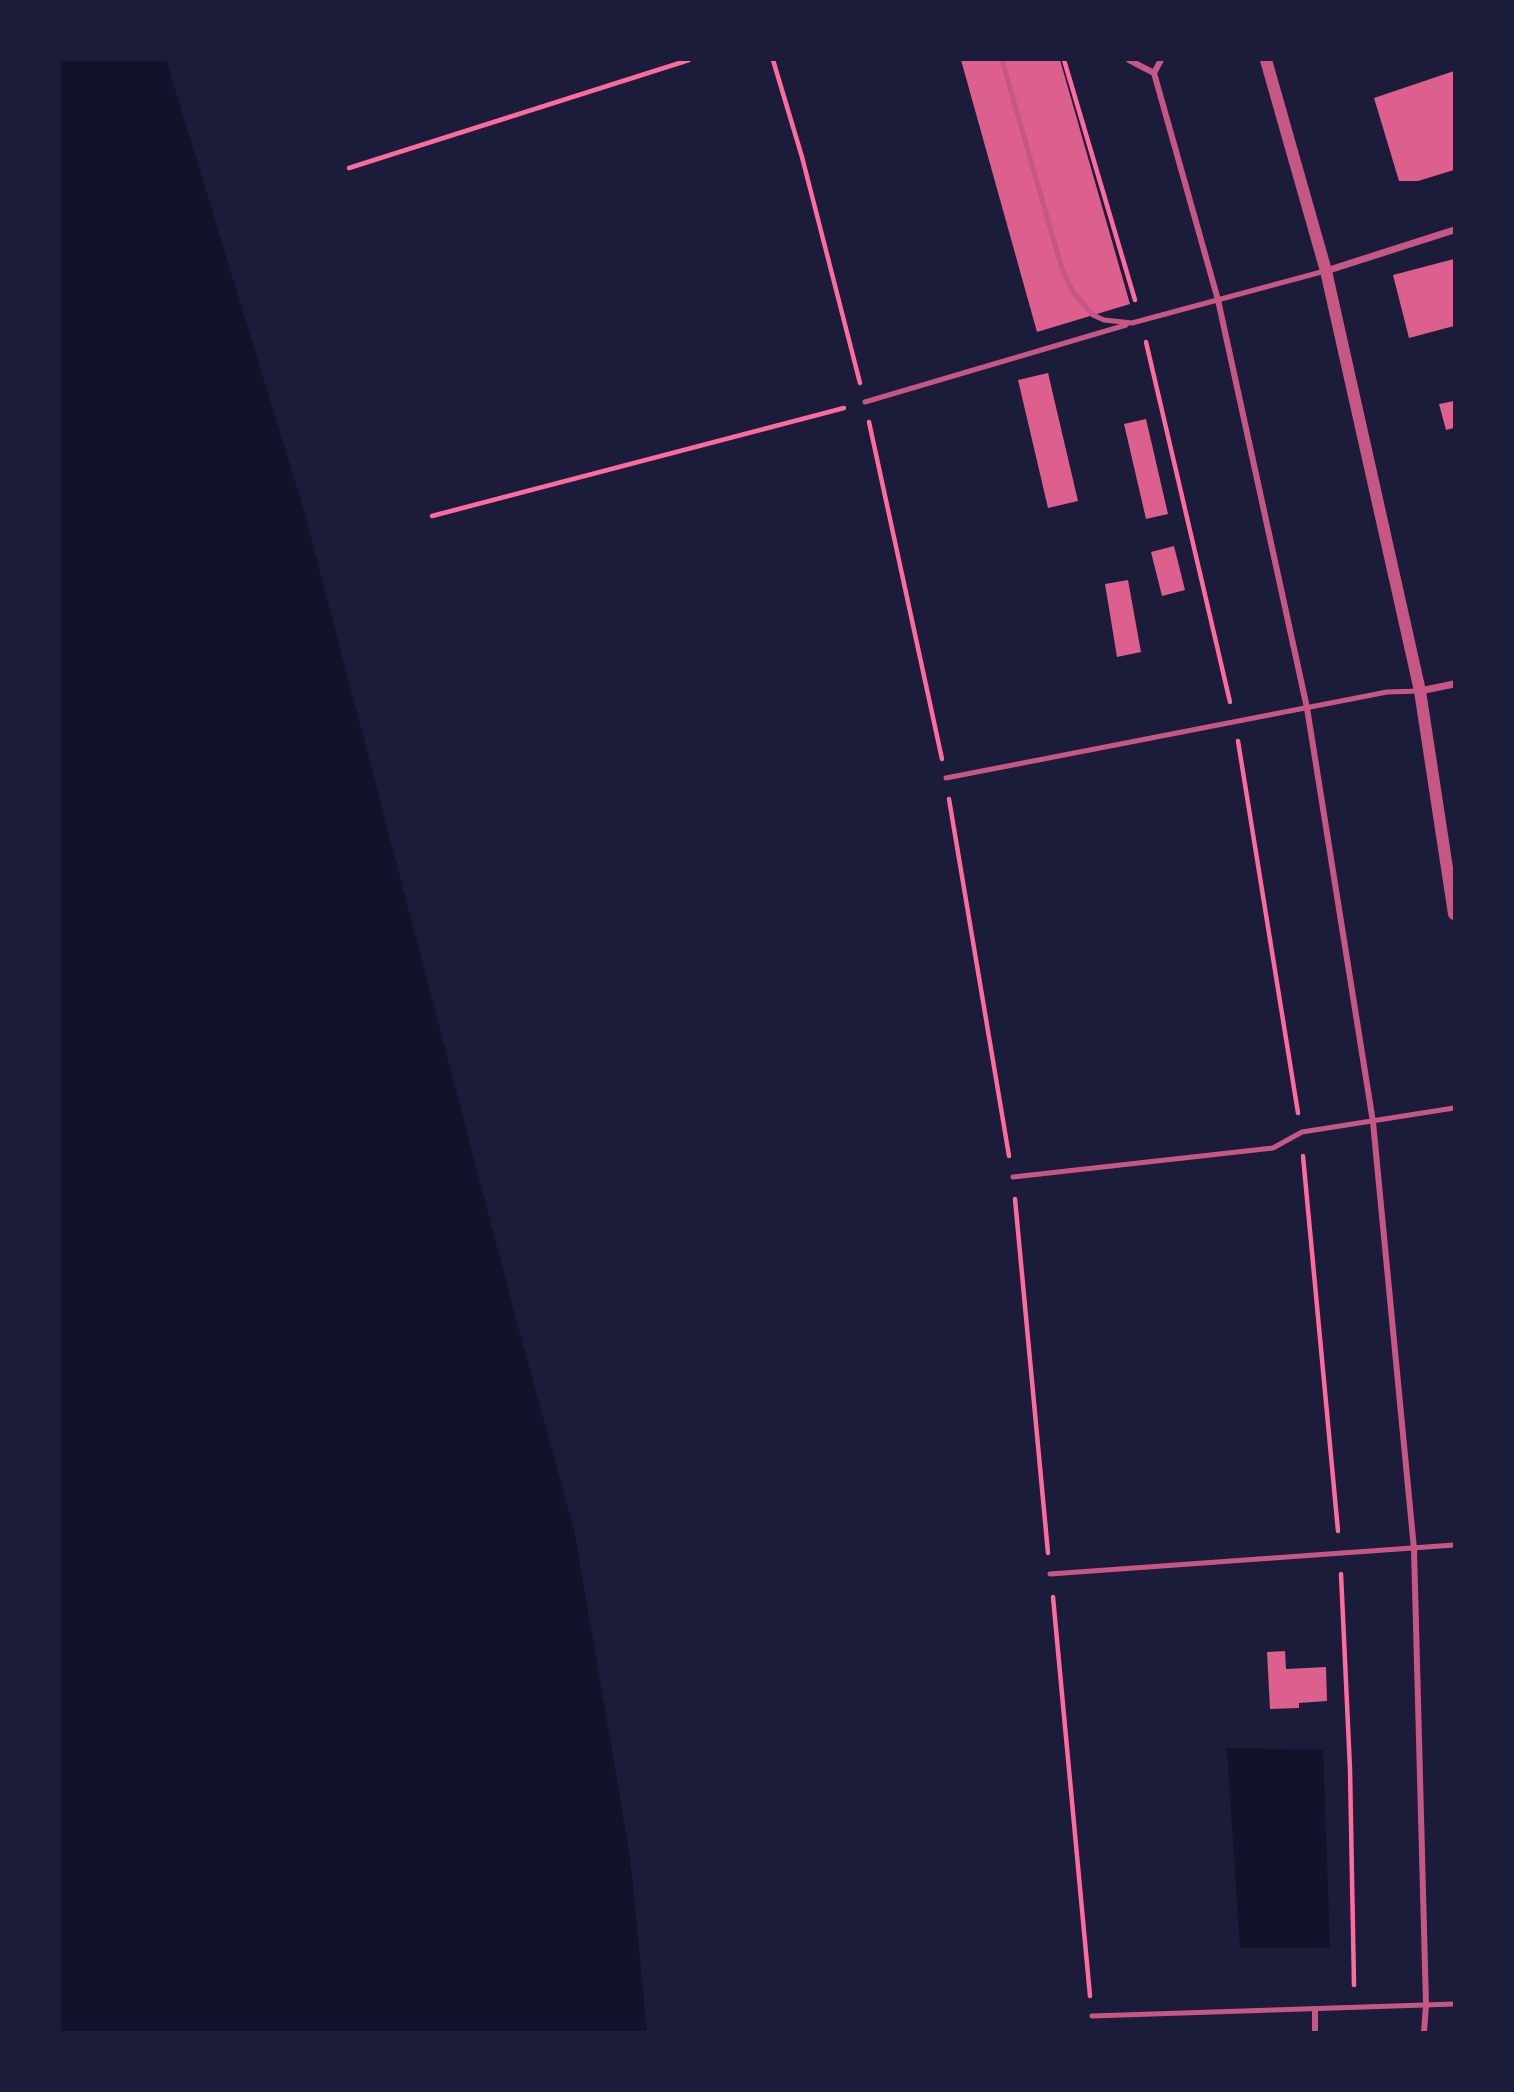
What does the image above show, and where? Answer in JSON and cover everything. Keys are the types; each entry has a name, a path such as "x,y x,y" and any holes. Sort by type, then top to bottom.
{"street":[{"path":"1129,60 1154,73"},
{"path":"1161,60 1154,73 1217,300 1307,708 1373,1122 1414,1549 1426,2005 1424,2032"},
{"path":"1266,60 1326,271 1420,691 1454,914"},
{"path":"1326,271 1454,230"},
{"path":"1420,691 1454,684"},
{"path":"1315,2009 1315,2032"}],"lane":[{"path":"1002,60 1068,282 1093,315 1104,320 1132,323"},
{"path":"865,402 1132,323 1326,271"},
{"path":"946,778 1387,692 1420,691"},
{"path":"1013,1177 1273,1148 1301,1132 1454,1108"},
{"path":"1050,1574 1454,1545"},
{"path":"1092,2016 1454,2004"}],"path":[{"path":"349,168 689,60"},
{"path":"773,60 802,157 865,402 946,778 1013,1177"},
{"path":"1064,60 1141,321 1235,723 1301,1132"},
{"path":"432,516 865,402"}],"shaded area":[{"path":"60,60 166,60 304,511 575,1534 630,1857 647,2032 60,2032"},
{"path":"1227,1748 1323,1750 1330,1948 1240,1948"}],"building":[{"path":"961,60 1060,60 1130,304 1037,332"},
{"path":"1454,71 1454,170 1418,181 1399,181 1374,98"},
{"path":"1454,259 1454,326 1409,338 1393,275"},
{"path":"1048,373 1078,501 1048,508 1018,380"},
{"path":"1454,401 1454,428 1446,430 1439,404"},
{"path":"1146,419 1168,514 1146,519 1124,424"},
{"path":"1174,546 1185,590 1162,596 1151,552"},
{"path":"1128,580 1141,652 1117,657 1105,584"},
{"path":"1285,1651 1286,1669 1326,1667 1327,1701 1299,1703 1299,1708 1270,1709 1267,1652"}]}
